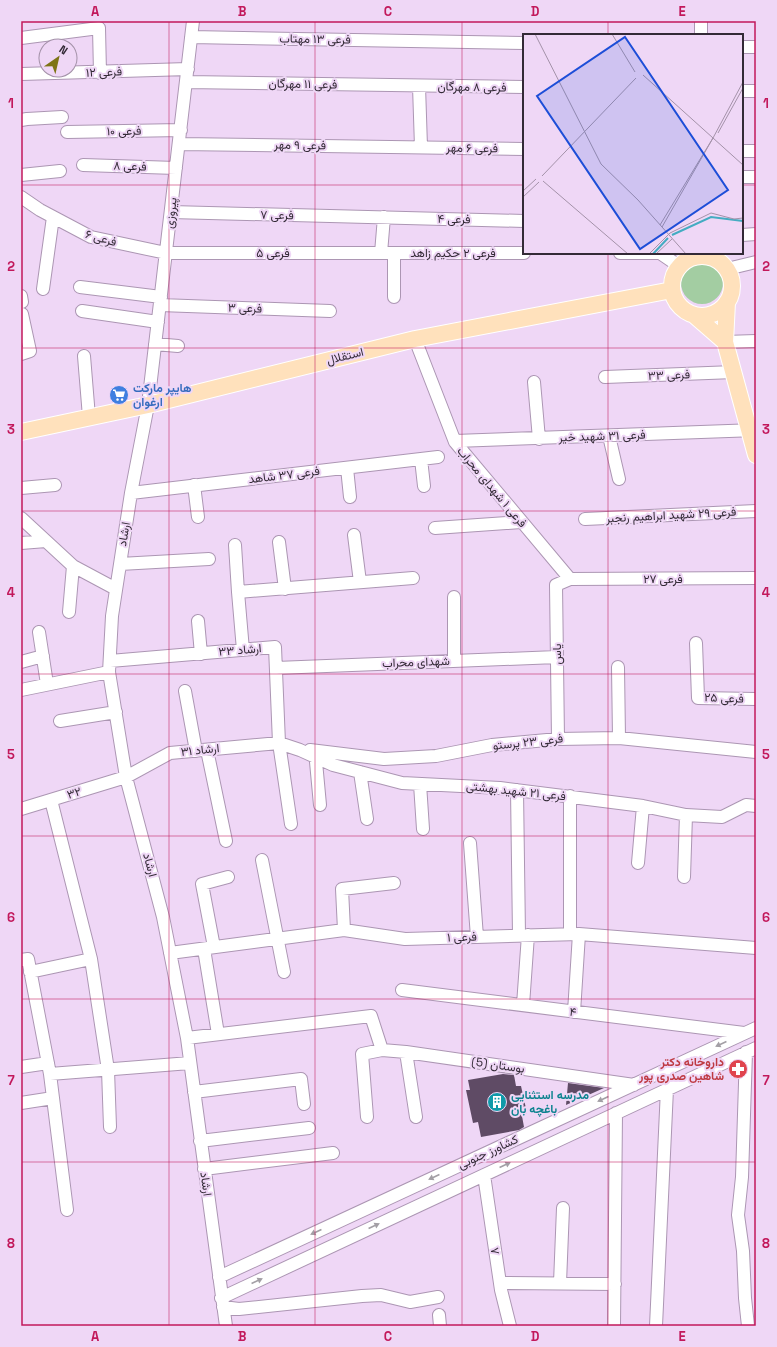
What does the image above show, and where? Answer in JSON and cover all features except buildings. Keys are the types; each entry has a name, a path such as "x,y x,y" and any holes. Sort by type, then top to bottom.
{"main road":[{"path":"693,255 714,255 727,269 731,277 731,294 727,302 716,312 701,316 686,311 679,306 672,290 674,273 685,260 693,255"},
{"name":"استقلال","path":"21,432 148,405 415,339 672,290"},
{"path":"727,302 725,342 753,430 756,455"},
{"path":"694,314 725,342"}],"street":[{"name":"پیروزی","path":"148,405 193,21"},
{"path":"701,34 702,21"},
{"path":"21,38 99,28 100,73"},
{"name":"فرعی ۱۳ مهتاب","path":"191,37 523,43"},
{"path":"743,46 756,47"},
{"name":"فرعی ۱۲","path":"21,74 100,73 188,69"},
{"name":"فرعی ۱۱ مهرگان","path":"186,82 419,86"},
{"path":"419,86 421,147"},
{"name":"فرعی ۸ مهرگان","path":"419,86 523,88"},
{"path":"743,91 756,91"},
{"path":"21,120 62,117"},
{"name":"فرعی ۱۰","path":"67,132 180,130"},
{"name":"فرعی ۹ مهر","path":"179,144 421,147"},
{"name":"فرعی ۶ مهر","path":"421,147 523,149"},
{"path":"743,151 756,151"},
{"name":"فرعی ۸","path":"83,165 176,168"},
{"path":"21,175 60,171"},
{"path":"743,177 756,177"},
{"name":"فرعی ۶","path":"21,197 40,210 91,237 166,253"},
{"name":"فرعی ۷","path":"171,212 384,217"},
{"path":"381,253 384,217"},
{"name":"فرعی ۴","path":"384,217 523,221"},
{"path":"43,289 54,218"},
{"path":"743,235 756,234"},
{"name":"فرعی ۵","path":"166,253 381,253"},
{"name":"فرعی ۲ حکیم زاهد","path":"381,253 523,253"},
{"path":"394,253 394,297"},
{"path":"661,254 679,266"},
{"path":"727,269 756,262"},
{"name":"فرعی ۳","path":"80,287 160,301 330,311"},
{"path":"21,354 30,351 22,304"},
{"path":"82,311 158,322"},
{"name":"فرعی ۱ شهدای محراب","path":"415,339 455,441 570,579"},
{"path":"725,342 756,341"},
{"path":"155,344 178,346"},
{"path":"84,356 89,417"},
{"name":"فرعی ۳۳","path":"605,377 734,372"},
{"path":"534,382 539,439"},
{"name":"ارشاد","path":"148,405 131,493 116,589 112,616 109,666 126,777 163,917 187,1038 226,1326"},
{"name":"فرعی ۳۱ شهید خیر","path":"455,441 753,430"},
{"path":"609,436 619,479"},
{"name":"فرعی ۳۷ شاهد","path":"131,493 438,458"},
{"path":"421,459 424,486"},
{"path":"347,468 350,496"},
{"path":"21,488 55,485"},
{"path":"194,485 198,517"},
{"name":"فرعی ۲۹ شهید ابراهیم رنجبر","path":"585,519 756,511"},
{"path":"21,518 73,566 116,589"},
{"path":"435,528 521,522"},
{"path":"354,535 360,582"},
{"path":"21,543 46,542"},
{"path":"279,542 285,589"},
{"path":"235,545 243,650"},
{"path":"120,564 209,559"},
{"path":"69,612 73,566"},
{"path":"238,592 414,578"},
{"name":"فرعی ۲۷","path":"570,579 756,578"},
{"name":"یاس","path":"558,738 556,585 570,579"},
{"path":"454,597 454,661"},
{"path":"198,621 201,654"},
{"path":"39,632 47,684"},
{"name":"فرعی ۲۵","path":"696,643 698,698 756,699"},
{"name":"ارشاد ۳۳","path":"21,690 109,666 201,654 275,647 279,742 291,824"},
{"path":"21,662 43,656"},
{"name":"شهدای محراب","path":"276,668 557,657"},
{"path":"618,667 619,738"},
{"path":"185,691 226,841"},
{"path":"60,721 116,712"},
{"name":"فرعی ۲۳ پرستو","path":"315,754 384,759 436,756 492,745 558,738 619,738 756,752"},
{"name":"فرعی ۲۱ شهید بهشتی","path":"279,742 315,754 333,765 402,783 500,788 643,806 686,815 722,817 746,805 756,806"},
{"name":"ارشاد ۳۱","path":"126,777 170,753 279,742"},
{"path":"315,754 320,805"},
{"path":"360,772 367,819"},
{"name":"۳۲","path":"21,809 126,777"},
{"path":"420,784 423,829"},
{"path":"517,790 524,935 523,1005"},
{"path":"570,796 574,934 574,1012"},
{"path":"51,800 91,959 108,1070 110,1127"},
{"path":"638,863 643,806"},
{"path":"684,877 686,815"},
{"path":"470,843 477,937"},
{"path":"262,860 284,972"},
{"path":"218,1034 202,884 228,877"},
{"path":"344,930 342,889 394,883"},
{"name":"فرعی ۱","path":"170,954 344,930 405,939 574,934 756,948"},
{"path":"21,960 28,959 49,1068 67,1210"},
{"path":"30,972 91,959"},
{"name":"۴","path":"402,990 744,1033"},
{"path":"187,1038 371,1016 382,1050"},
{"name":"کشاورز جنوبی","path":"219,1277 756,1028"},
{"name":"بوستان (5)","path":"367,1117 362,1054 382,1050 406,1052 634,1085"},
{"path":"748,1326 743,1251 738,1215 750,1088 751,1050"},
{"name":"کشاورز جنوبی","path":"222,1303 484,1175 751,1050"},
{"path":"406,1052 416,1117"},
{"path":"21,1066 108,1070 190,1063"},
{"path":"194,1092 301,1079 304,1104"},
{"path":"656,1326 667,1089"},
{"path":"21,1103 53,1098"},
{"path":"614,1326 616,1113"},
{"path":"200,1141 309,1128"},
{"path":"540,1128 550,1144"},
{"path":"204,1169 333,1153"},
{"name":"۷","path":"484,1175 500,1283 510,1326"},
{"path":"560,1283 563,1208"},
{"path":"500,1283 615,1284"},
{"path":"222,1303 239,1309 362,1296 381,1295 410,1302 438,1297"}],"green space":[{"path":"702,262 717,268 723,283 717,298 702,304 687,298 681,283 687,268"}],"place":[{"name":"هایپر مارکت ارغوان","path":"119,395"},
{"name":"داروخانه دکتر شاهین صدری پور","path":"738,1069"},
{"name":"مدرسه استثنایی باغچه بان","path":"497,1102"}]}
